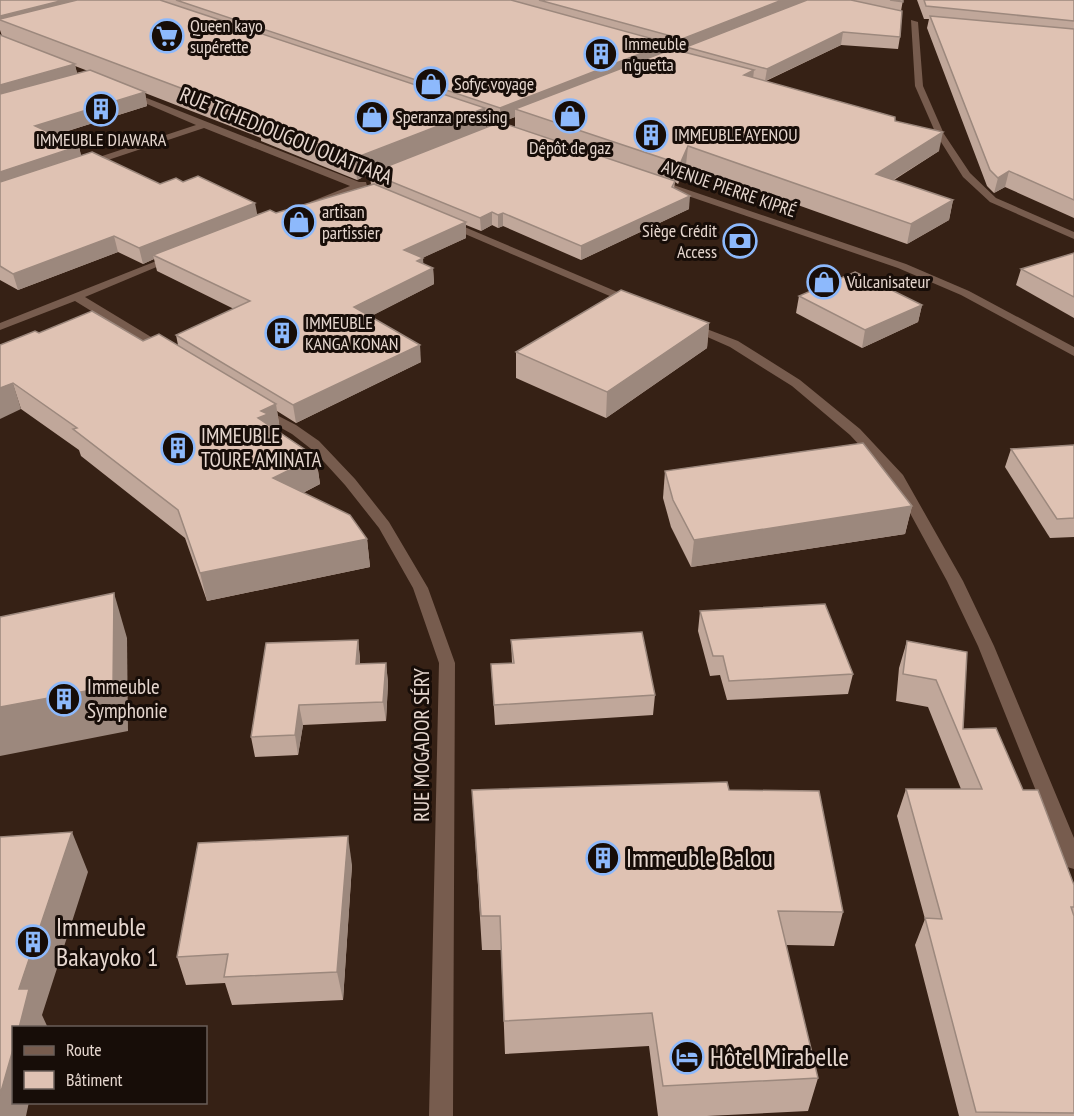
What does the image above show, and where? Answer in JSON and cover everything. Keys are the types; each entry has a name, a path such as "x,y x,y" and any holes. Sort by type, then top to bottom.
{"street":[{"path":"903,20 926,24"},
{"path":"914,22 919,86 940,134 978,189 993,200 1074,236"},
{"name":"RUE TCHEDJOUGOU OUATTARA","path":"117,87 204,125 365,184 392,200"},
{"path":"79,167 204,125"},
{"path":"928,131 940,134"},
{"name":"AVENUE PIERRE KIPRÉ","path":"646,178 902,266 974,298 1074,352"},
{"path":"304,207 365,184"},
{"path":"436,218 642,306"},
{"path":"0,327 184,254"},
{"path":"75,296 176,358"},
{"path":"683,323 734,344 796,383 855,432 898,478 955,581 986,646 1074,861"},
{"name":"RUE MOGADOR SÉRY","path":"247,402 308,439 329,458 379,515 403,552 431,607 447,663 441,1116"}],"building":[{"path":"0,0 64,0 0,16"},
{"path":"77,0 160,0 485,108 355,158 258,121 263,119 0,20"},
{"path":"176,0 511,0 668,43 500,108"},
{"path":"539,0 782,0 682,39"},
{"path":"807,0 851,0 902,11 900,37 843,32 767,69 686,47"},
{"path":"924,0 1074,0 1074,21 926,6"},
{"path":"930,16 1074,29 1074,200 1009,171 998,178 990,170"},
{"path":"0,35 75,64 0,85"},
{"path":"672,49 754,70 744,75 895,117 895,121 943,132 876,174 953,200 911,224 688,146 680,164 515,109"},
{"path":"90,70 145,92 35,126 79,146 0,172 0,94"},
{"path":"500,122 675,181 672,187 690,196 581,246 503,213 498,215 492,212 480,218 370,173"},
{"path":"92,152 160,184 176,178 183,182 198,176 255,203 139,248 114,236 13,274 0,266 0,182"},
{"path":"374,184 466,222 404,250 423,258 417,261 433,268 354,307 420,345 293,405 176,335 250,301 153,255 270,210 276,213"},
{"path":"1074,253 1074,297 1021,269"},
{"path":"855,272 922,305 865,330 799,296"},
{"path":"621,290 709,323 607,392 516,352"},
{"path":"92,311 143,341 159,334 276,404 261,411 268,414 258,418 316,457 273,478 350,515 367,539 200,573 178,510 73,429 77,428 13,383 0,388 0,345 35,331 39,333"},
{"path":"863,443 912,506 694,540 673,500 665,471"},
{"path":"1074,445 1074,518 1057,519 1011,449"},
{"path":"114,593 113,686 0,707 0,617"},
{"path":"825,604 853,674 729,681 723,656 713,656 700,611"},
{"path":"642,632 655,695 494,705 491,664 514,663 511,640"},
{"path":"358,640 356,664 386,663 383,702 299,705 295,735 251,737 266,643"},
{"path":"907,641 967,652 963,729 996,728 1023,790 1038,790 1074,885 1074,907 1071,907 1074,916 1074,1113 976,1112 925,918 942,919 906,789 982,789 936,680 903,674"},
{"path":"727,782 729,790 819,791 843,912 778,911 818,1078 663,1086 652,1013 504,1021 500,916 481,916 472,790"},
{"path":"72,832 19,989 29,989 20,1026 12,1026 12,1053 0,1095 0,837"},
{"path":"348,836 337,972 224,977 228,954 177,957 198,843"}],"place":[{"name":"Queen kayo supérette","path":"167,36"},
{"name":"Immeuble n'guetta","path":"601,54"},
{"name":"Sofyc voyage","path":"431,84"},
{"name":"IMMEUBLE DIAWARA","path":"101,109"},
{"name":"Dépôt de gaz","path":"570,116"},
{"name":"Speranza pressing","path":"372,117"},
{"name":"IMMEUBLE AYENOU","path":"651,135"},
{"name":"artisan partissier","path":"299,222"},
{"name":"Siège Crédit Access","path":"740,241"},
{"name":"Vulcanisateur","path":"824,282"},
{"name":"IMMEUBLE KANGA KONAN","path":"282,333"},
{"name":"IMMEUBLE TOURE AMINATA","path":"178,448"},
{"name":"Immeuble Symphonie","path":"64,699"},
{"name":"Immeuble Balou","path":"603,858"},
{"name":"Immeuble Bakayoko 1","path":"33,942"},
{"name":"Hôtel Mirabelle","path":"687,1057"}]}
